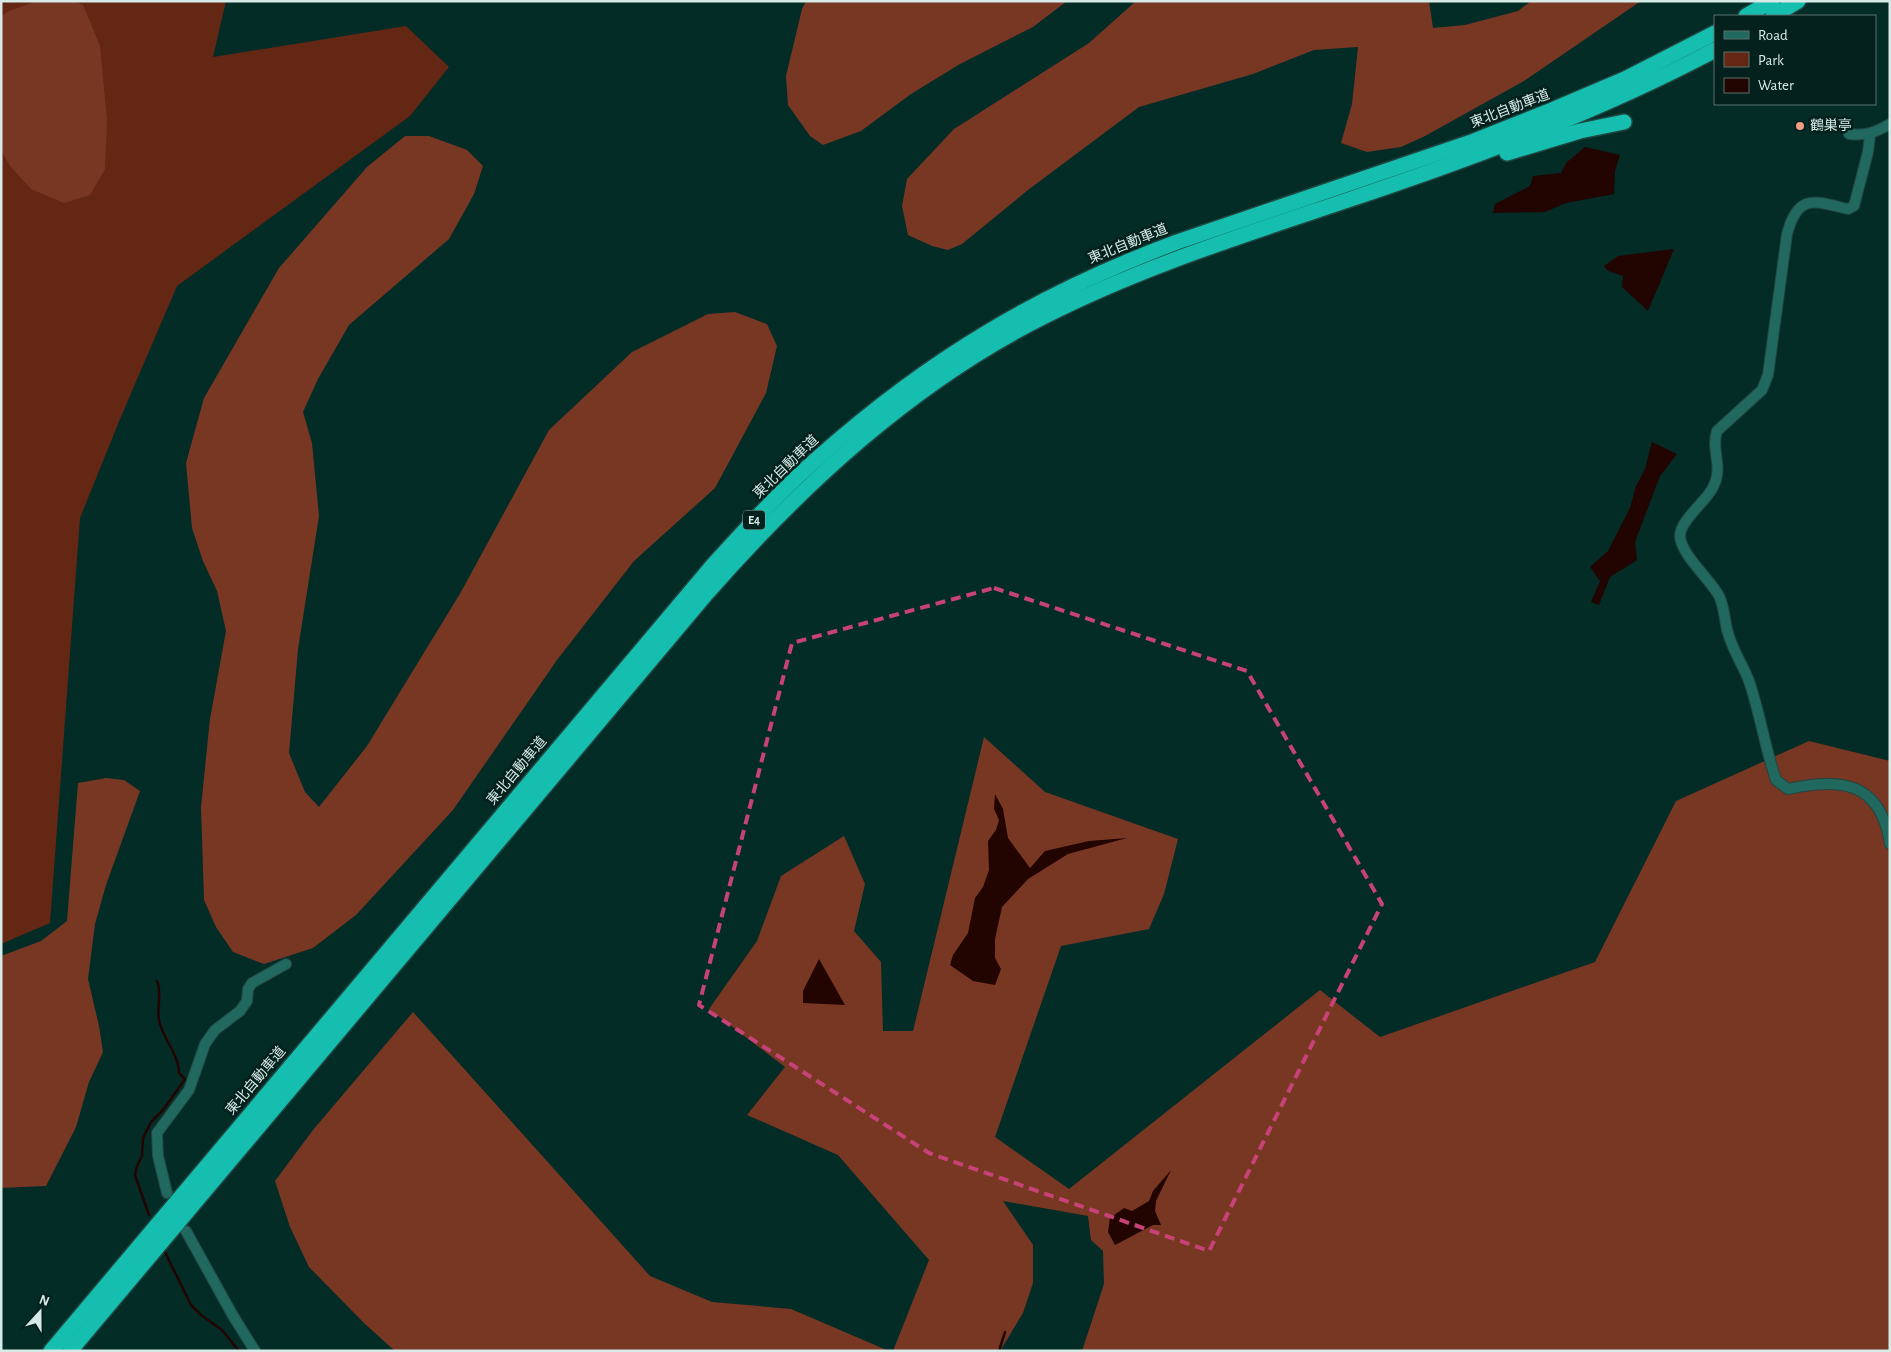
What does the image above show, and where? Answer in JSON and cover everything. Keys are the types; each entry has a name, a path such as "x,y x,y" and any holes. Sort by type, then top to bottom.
{"highway":[{"path":"1743,15 1761,1"},
{"path":"1748,15 1772,1"},
{"path":"1775,15 1798,1"},
{"name":"東北自動車道","path":"51,1351 707,571 782,492 861,420 938,362 1004,321 1080,282 1177,242 1474,141 1625,79 1714,34"},
{"name":"E4","path":"70,1351 701,600 778,515 826,468 948,374 1042,317 1151,268 1214,244 1449,165 1566,120 1616,100 1714,51"},
{"path":"1348,200 1415,186 1536,144 1624,122"}],"street":[{"path":"1850,134 1870,135 1890,124"},
{"path":"1870,135 1868,152 1854,206 1848,209 1820,202 1807,204 1798,208 1791,219 1787,234 1768,375 1762,390 1717,431 1715,438 1719,472 1712,489 1684,525 1680,536 1695,565 1718,594 1725,611 1728,633 1749,682 1768,757 1776,780 1788,789 1827,782 1844,785 1869,795 1880,810 1888,830 1890,844"},
{"path":"167,1193 158,1156 157,1133 189,1090 205,1044 215,1030 240,1011 247,1001 248,989 252,983 286,964"},
{"path":"186,1232 255,1351"}],"highlighted area":[{"path":"994,588 1247,671 1382,904 1209,1251 929,1153 699,1005 792,643"}],"green space":[{"path":"1,1 226,1 213,57 406,26 449,67 410,116 177,286 80,518 50,923 1,944"}],"shaded area":[{"path":"37,1 72,1 83,5 100,46 107,120 105,169 90,195 64,203 31,189 10,166 1,150 1,16 9,11"},
{"path":"806,1 1067,1 1033,27 960,64 911,94 861,131 823,145 810,136 788,105 786,76 802,9"},
{"path":"1136,1 1429,1 1433,28 1465,25 1518,11 1531,1 1641,1 1524,81 1425,136 1401,147 1367,152 1341,143 1352,104 1358,47 1314,50 1253,74 1139,107 1028,190 962,244 948,250 932,246 908,235 902,206 907,179 954,129 1089,43"},
{"path":"405,136 429,136 467,150 483,166 474,194 449,239 349,325 318,379 303,412 312,443 319,516 298,649 289,753 305,792 319,807 367,746 461,592 549,430 632,352 708,314 735,312 767,324 777,346 766,393 715,488 634,561 557,660 453,810 356,915 313,948 264,964 233,952 216,927 204,900 201,807 210,719 226,631 217,591 203,561 192,528 186,463 204,398 279,268 367,167"},
{"path":"984,737 1045,792 1178,839 1164,894 1149,929 1061,946 995,1137 1069,1189 1320,990 1380,1037 1595,962 1676,801 1809,741 1890,761 1890,1351 1082,1351 1104,1284 1103,1251 1091,1240 1088,1216 1003,1201 1033,1245 1033,1283 1023,1313 1000,1351 893,1351 929,1260 838,1155 747,1115 785,1067 709,1009 757,941 781,876 844,836 865,884 854,931 881,962 883,1031 913,1031"},
{"path":"106,778 124,780 140,791 106,885 95,924 88,979 103,1052 89,1082 76,1127 46,1186 1,1188 1,956 41,941 67,921 78,783"},
{"path":"413,1012 650,1276 712,1302 791,1309 889,1351 395,1351 365,1324 309,1267 290,1227 275,1181 313,1130"}],"water":[{"path":"1585,147 1620,155 1615,171 1614,194 1566,203 1545,212 1493,213 1495,204 1530,186 1533,176 1561,173 1566,163"},
{"path":"1674,249 1648,311 1622,287 1623,276 1608,271 1604,266 1618,256"},
{"path":"1652,442 1677,454 1660,476 1635,542 1637,560 1610,577 1599,605 1591,602 1600,581 1590,567 1608,551 1630,508 1636,486 1645,469"},
{"path":"995,794 1003,809 1008,838 1030,868 1045,851 1089,841 1127,838 1068,854 1028,879 1002,907 995,939 995,958 1001,969 995,985 973,981 950,965 953,955 968,933 975,898 983,887 989,870 988,841 996,830 999,820 994,809"},
{"path":"819,959 845,1005 803,1003 803,991"},
{"path":"1171,1170 1156,1201 1155,1211 1161,1225 1153,1225 1115,1245 1108,1232 1110,1218 1124,1208 1132,1211 1149,1201 1153,1191"}],"waterway":[{"path":"149,1215 135,1175 142,1156 143,1138 151,1122 163,1110 185,1079 179,1073 177,1061 160,1024 158,1014 159,986 157,981"},
{"path":"165,1252 191,1305 201,1315 222,1330 239,1351"},
{"path":"999,1351 1005,1332"}],"place":[{"name":"鶴巣亭","path":"1800,126"}]}
